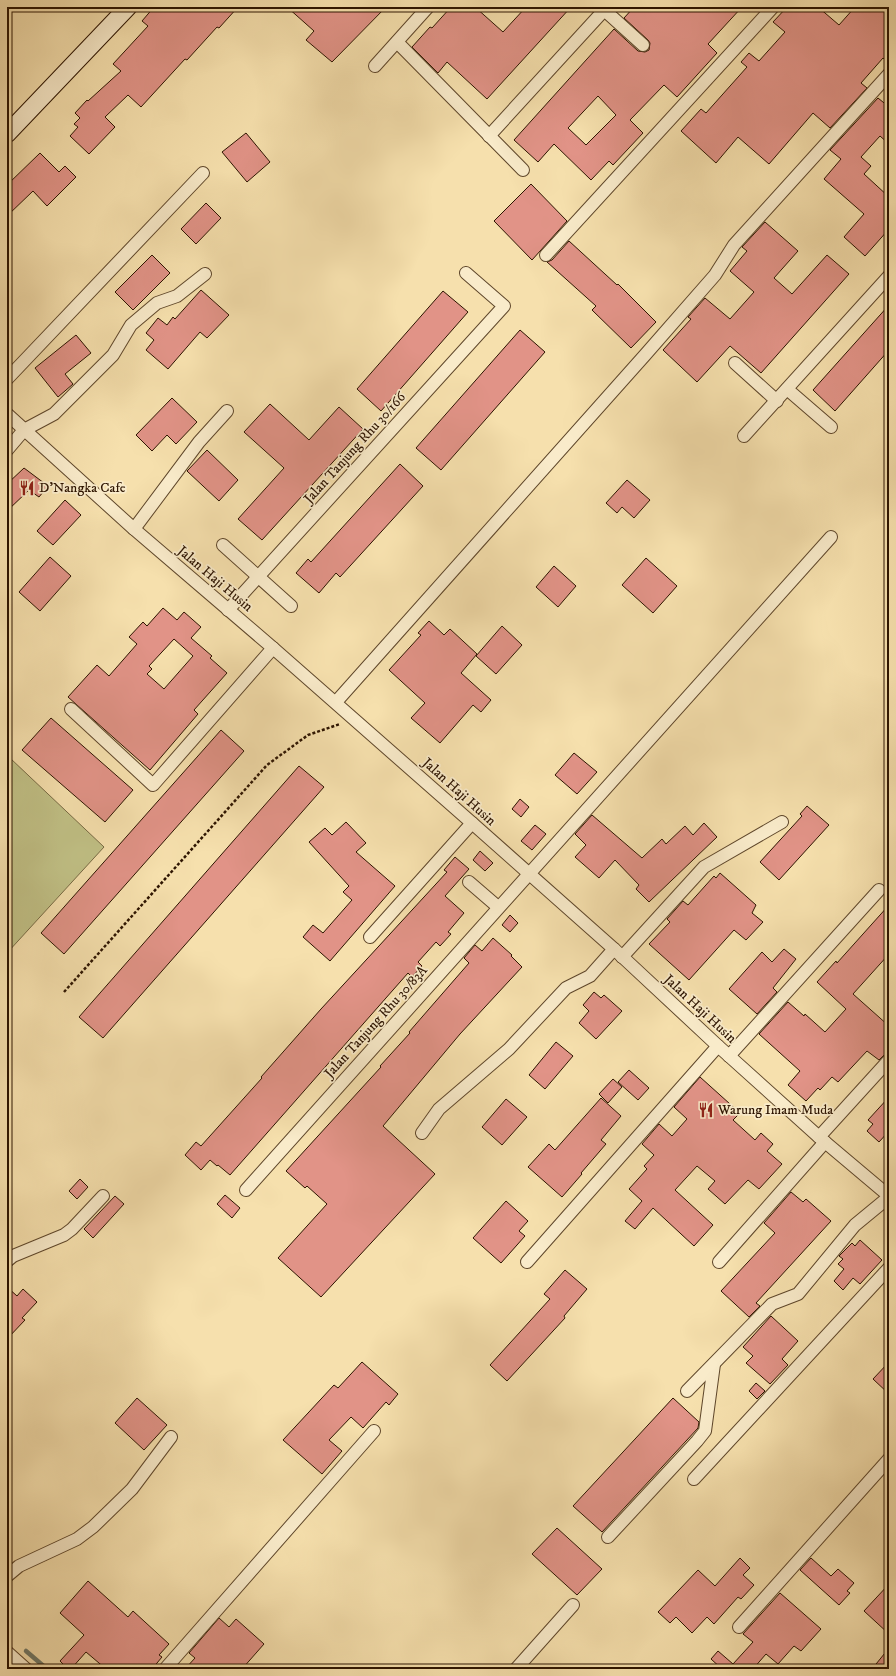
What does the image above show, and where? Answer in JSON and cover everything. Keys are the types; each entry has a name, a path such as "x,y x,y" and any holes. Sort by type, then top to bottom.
{"street":[{"path":"7,134 128,7"},
{"path":"375,66 428,7"},
{"path":"546,255 773,7"},
{"path":"489,136 604,8 643,45"},
{"path":"397,42 523,170"},
{"path":"336,702 715,275 734,245 889,74"},
{"path":"7,379 203,173"},
{"name":"Jalan Tanjung Rhu 30/166","path":"228,610 504,306 466,272"},
{"path":"7,450 24,430 54,414 113,355 131,325 157,303 177,296 205,274"},
{"path":"744,436 889,276"},
{"path":"735,363 777,400"},
{"path":"787,389 831,427"},
{"path":"134,529 199,442 227,411"},
{"name":"Jalan Haji Husin","path":"7,414 134,529 336,702 618,953 822,1140 889,1197"},
{"name":"Jalan Tanjung Rhu 30/83A","path":"246,1190 831,537"},
{"path":"223,545 291,606"},
{"path":"71,709 153,785 273,648"},
{"path":"422,1133 439,1109 509,1049 566,988 590,976 618,953 704,867 782,822"},
{"path":"370,937 472,823"},
{"path":"469,882 498,908"},
{"path":"729,1056 880,890"},
{"path":"527,1262 718,1046"},
{"path":"719,1262 889,1060"},
{"path":"7,1261 13,1256 64,1235 72,1229 103,1196"},
{"path":"687,1392 772,1304 798,1294 855,1224 889,1197"},
{"path":"694,1479 889,1268"},
{"path":"608,1537 698,1442 705,1431 714,1364"},
{"path":"165,1669 374,1432"},
{"path":"7,1576 19,1566 78,1539 86,1533 132,1489 171,1437"},
{"path":"739,1627 889,1459"},
{"path":"516,1669 573,1605"},
{"path":"7,1652 26,1669"}],"path":[{"path":"64,992 267,765 308,735 354,719"}],"green space":[{"path":"10,758 104,847 7,953 7,761"}],"building":[{"path":"154,7 238,7 219,28 217,27 187,60 185,59 141,107 128,95 105,117 115,127 89,154 70,136 78,127 74,124 80,118 75,113 87,100 88,101 121,71 113,64 148,26 142,21"},
{"path":"287,7 386,7 332,62 306,40 314,31"},
{"path":"451,7 475,7 503,32 526,7 571,7 487,99 447,62 438,73 412,47"},
{"path":"634,7 742,7 708,44 717,53 677,97 664,85 630,120 643,133 613,165 609,161 591,180 554,144 538,162 514,140 614,29 638,51 645,52 649,50 650,43 648,40 624,18","holes":["598,96 616,115 586,145 568,128"]},
{"path":"787,7 818,7 839,25 855,7 889,7 889,63 883,58 861,83 867,88 830,128 813,113 769,164 738,137 716,163 681,131 701,109 706,113 747,67 741,62 749,53 759,61 785,32 773,22"},
{"path":"878,98 889,107 889,144 880,136 861,157 871,166 864,174 889,197 889,229 865,256 844,237 864,214 824,179 841,159 830,150"},
{"path":"246,133 270,162 247,182 222,152"},
{"path":"40,153 59,172 65,166 76,177 47,206 33,191 7,216 7,185"},
{"path":"531,184 567,221 532,260 494,221"},
{"path":"206,203 221,218 196,244 181,229"},
{"path":"765,222 798,251 774,278 792,294 827,255 849,274 761,373 730,346 697,382 663,350 691,319 688,317 705,298 730,319 754,292 730,271 747,251 742,247"},
{"path":"569,241 617,285 618,284 656,322 631,348 592,310 596,306 547,262 552,260"},
{"path":"152,255 170,273 133,310 115,292"},
{"path":"201,290 229,315 207,338 200,332 168,369 146,350 154,340 146,333 158,318 167,325 173,317 175,319"},
{"path":"443,291 468,312 381,411 357,389"},
{"path":"889,305 889,350 835,411 813,390"},
{"path":"520,330 545,352 441,470 416,448"},
{"path":"76,335 91,353 65,374 73,384 58,397 35,368"},
{"path":"172,398 197,422 176,444 167,435 152,451 136,435"},
{"path":"270,404 309,440 339,407 363,429 262,540 238,519 284,468 244,432"},
{"path":"207,450 238,480 219,501 187,471"},
{"path":"400,464 423,486 340,577 336,573 319,593 296,573 308,559 311,562"},
{"name":"D'Nangka Cafe","path":"24,468 48,486 39,497 29,490 7,511 7,484"},
{"path":"627,480 650,500 634,518 622,507 617,513 606,503"},
{"path":"65,500 81,515 53,545 37,531"},
{"path":"50,557 71,576 40,611 19,592"},
{"path":"646,558 677,586 653,613 622,585"},
{"path":"554,566 576,586 558,607 536,587"},
{"path":"163,608 177,620 184,612 201,627 191,638 212,656 210,658 227,673 194,710 198,714 150,770 68,697 97,665 109,676 137,644 129,637 143,622 147,626","holes":["174,639 193,656 164,689 147,674 152,669 149,666"]},
{"path":"429,621 444,635 450,629 477,654 461,673 491,700 481,712 473,705 440,743 411,718 425,703 389,670 421,635 418,633"},
{"path":"502,626 522,645 496,674 476,656"},
{"path":"51,718 133,790 105,822 22,750"},
{"path":"221,730 244,751 64,954 41,933"},
{"path":"574,753 597,772 577,794 555,775"},
{"path":"299,766 324,787 103,1038 79,1017"},
{"path":"520,799 529,807 521,817 512,809"},
{"path":"807,806 829,825 779,880 760,862 802,816 800,814"},
{"path":"592,815 642,858 662,839 666,844 685,826 693,835 704,823 717,837 649,902 636,889 639,885 615,860 599,878 575,857 586,845 575,834"},
{"path":"346,822 366,843 356,852 395,886 330,961 303,937 313,925 323,933 352,900 343,892 349,886 309,842 325,828 332,835"},
{"path":"535,825 546,834 532,850 521,841"},
{"path":"480,851 493,863 485,871 473,860"},
{"path":"455,857 469,869 445,896 464,913 448,932 451,934 440,946 436,942 418,962 422,966 412,977 408,973 230,1175 210,1160 201,1170 185,1155 196,1142 201,1146 321,1009 447,872 444,870"},
{"path":"720,873 756,905 752,913 763,922 746,940 734,930 689,980 649,944 670,922 667,919 683,901 688,905 714,876 716,878"},
{"path":"889,905 889,954 853,994 889,1026 889,1053 884,1055 879,1060 867,1051 838,1082 832,1077 820,1090 818,1088 806,1101 788,1085 800,1071 759,1034 788,1002 804,1016 805,1014 825,1032 846,1009 817,982 836,961 837,963"},
{"path":"510,915 518,923 510,932 502,925"},
{"path":"493,938 512,955 511,956 522,967 460,1034 383,1126 435,1174 321,1297 278,1258 327,1204 307,1186 305,1188 286,1171 381,1067 380,1066 469,963 464,958 475,945 482,951"},
{"path":"784,949 796,959 773,988 777,992 757,1014 729,989 762,952 772,962"},
{"path":"594,992 601,998 604,995 622,1011 596,1039 579,1023 589,1011 583,1005"},
{"path":"556,1042 573,1056 545,1089 529,1075"},
{"path":"629,1070 649,1088 638,1100 618,1082"},
{"path":"700,1077 740,1113 733,1120 755,1140 761,1133 773,1144 767,1151 782,1164 759,1189 748,1180 725,1204 708,1189 715,1181 697,1166 675,1190 713,1225 694,1246 653,1208 635,1229 625,1221 642,1201 629,1189 647,1169 644,1166 654,1155 642,1144 659,1124 672,1136 687,1119 674,1107"},
{"path":"613,1079 622,1087 608,1103 599,1094"},
{"path":"889,1097 889,1131 879,1142 867,1131 873,1124 868,1120"},
{"path":"601,1098 621,1116 601,1140 606,1144 562,1197 528,1167 549,1144 555,1150"},
{"path":"506,1099 527,1117 502,1145 482,1127"},
{"path":"80,1179 88,1187 77,1199 69,1191"},
{"path":"791,1192 803,1202 806,1199 831,1221 756,1303 760,1306 749,1317 721,1291 775,1233 764,1223"},
{"path":"225,1195 240,1208 232,1218 217,1204"},
{"path":"115,1196 124,1204 93,1238 84,1229"},
{"path":"506,1201 528,1221 519,1231 525,1236 501,1263 473,1238"},
{"path":"860,1240 882,1260 860,1284 853,1278 843,1290 834,1281 844,1269 838,1264 843,1259 839,1256 852,1243 855,1246"},
{"path":"565,1270 587,1289 564,1316 565,1318 507,1381 490,1365 550,1299 544,1294"},
{"path":"7,1287 17,1296 23,1289 37,1302 22,1318 25,1320 7,1339"},
{"path":"771,1316 798,1341 782,1359 788,1365 770,1384 746,1363 753,1356 743,1347"},
{"path":"362,1362 398,1394 389,1405 386,1402 363,1428 351,1417 329,1440 342,1451 322,1474 283,1440 334,1385 338,1388"},
{"path":"889,1362 889,1394 873,1379"},
{"path":"756,1383 765,1391 757,1399 749,1391"},
{"path":"137,1398 167,1425 144,1450 115,1423"},
{"path":"673,1398 699,1422 698,1428 602,1532 573,1506"},
{"path":"557,1528 602,1569 577,1595 532,1554"},
{"path":"740,1558 750,1568 743,1575 754,1585 741,1599 738,1597 714,1624 707,1617 692,1633 676,1617 670,1623 658,1612 698,1570 715,1586"},
{"path":"811,1558 831,1576 838,1569 854,1583 847,1591 850,1593 839,1605 800,1570"},
{"path":"88,1581 128,1617 133,1611 169,1644 159,1655 162,1657 152,1669 106,1669 86,1652 71,1669 68,1669 60,1661 84,1635 60,1613"},
{"path":"889,1584 889,1634 864,1611"},
{"path":"780,1593 821,1629 801,1651 794,1646 778,1664 766,1654 753,1669 722,1669 711,1659 718,1651 733,1664 753,1642 743,1634"},
{"path":"219,1618 229,1627 236,1619 264,1644 242,1669 185,1669 195,1658 189,1653"},
{"path":"889,1648 889,1669 872,1669"}],"waterway":[{"path":"26,1651 47,1669"}],"place":[{"name":"D'Nangka Cafe","path":"27,488"},
{"name":"Warung Imam Muda","path":"706,1110"}]}
